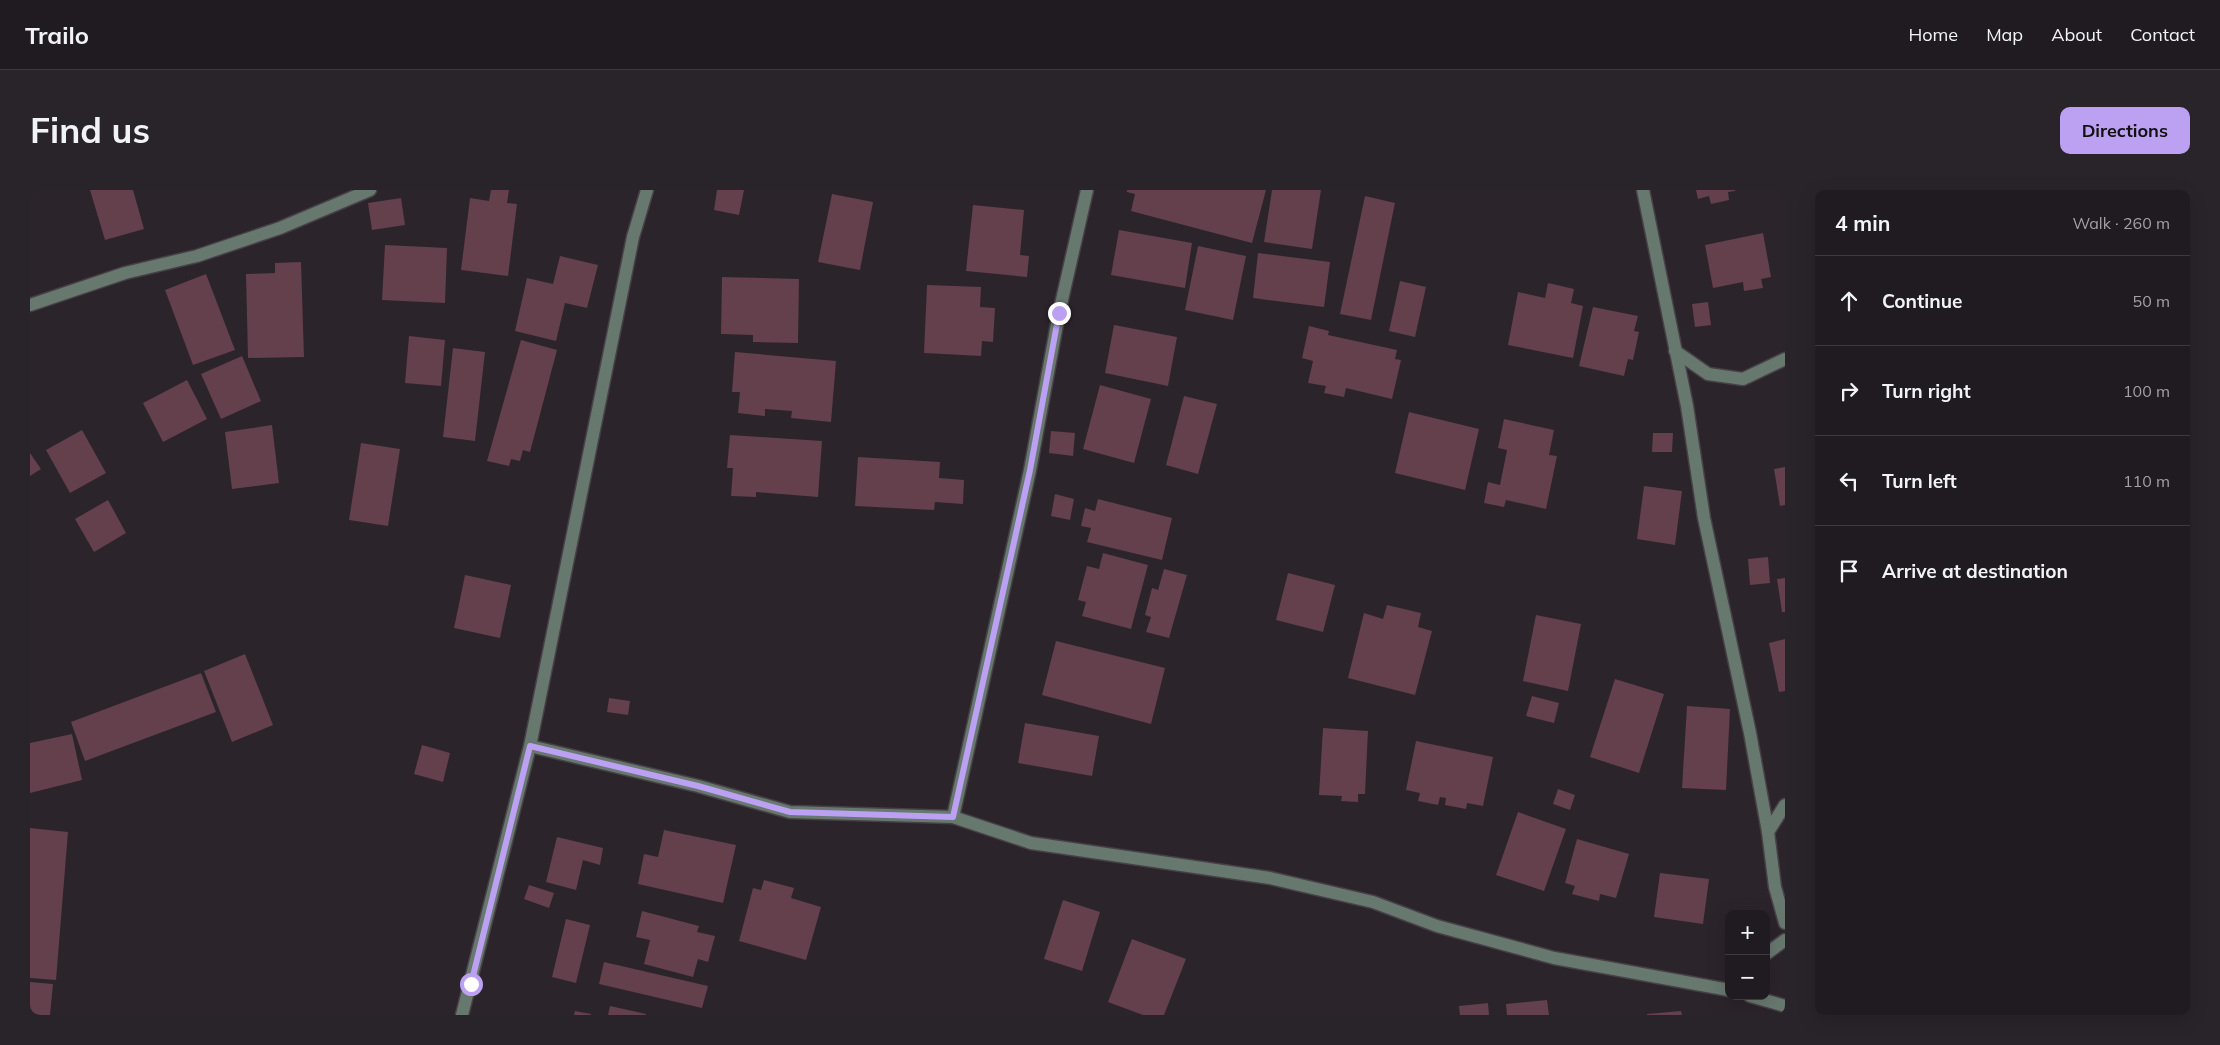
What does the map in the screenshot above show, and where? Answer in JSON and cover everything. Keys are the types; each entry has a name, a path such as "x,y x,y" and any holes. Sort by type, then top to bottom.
{"street":[{"path":"30,305 126,273 206,253 280,228 370,190"},
{"path":"462,1015 530,746 633,237 647,190"},
{"path":"953,817 1030,470 1059,313 1087,190"},
{"path":"1643,190 1687,406 1704,518 1739,677 1768,832 1775,887 1785,923"},
{"path":"1675,351 1708,374 1743,379 1785,359"},
{"path":"530,746 698,786 790,812 953,817 1030,843 1270,878 1373,902 1437,926 1554,958 1725,987"},
{"path":"1768,832 1785,805"},
{"path":"1770,951 1785,940"},
{"path":"1764,1000 1785,1006"}],"building":[{"path":"90,190 133,190 144,229 105,240"},
{"path":"491,190 509,190 507,203 517,204 508,276 461,270 470,198 489,201"},
{"path":"717,190 744,190 739,215 714,210"},
{"path":"1127,190 1266,190 1252,243 1131,211 1135,194 1127,192"},
{"path":"1272,190 1321,190 1312,249 1264,242"},
{"path":"1696,190 1735,191 1728,192 1729,200 1711,204 1709,196 1698,199"},
{"path":"832,194 873,202 860,270 818,262"},
{"path":"1365,196 1395,203 1371,320 1340,314"},
{"path":"401,198 405,225 372,230 368,203"},
{"path":"973,205 1024,210 1020,255 1029,256 1027,277 966,271"},
{"path":"1119,230 1192,243 1185,288 1111,275"},
{"path":"1763,233 1771,277 1761,279 1763,288 1744,291 1743,282 1713,288 1705,245"},
{"path":"385,245 447,248 445,303 382,300"},
{"path":"1198,246 1246,256 1233,320 1185,310"},
{"path":"1258,253 1330,262 1324,307 1253,298"},
{"path":"560,256 598,265 587,308 565,303 556,341 515,331 527,278 553,284"},
{"path":"301,262 304,357 248,358 246,274 275,273 275,263"},
{"path":"206,274 235,350 193,365 165,290"},
{"path":"722,277 799,279 798,343 753,342 753,335 721,334"},
{"path":"1400,281 1426,287 1415,337 1389,331"},
{"path":"1548,283 1574,289 1571,303 1583,306 1573,358 1508,345 1518,292 1545,298"},
{"path":"927,285 981,287 980,307 995,308 993,342 982,341 981,356 924,353"},
{"path":"1708,302 1711,325 1695,327 1692,304"},
{"path":"1593,307 1638,316 1634,331 1639,332 1633,360 1628,359 1624,376 1579,366"},
{"path":"1114,325 1177,337 1168,386 1105,373"},
{"path":"1309,326 1329,331 1328,335 1397,350 1395,359 1401,360 1392,399 1346,388 1344,397 1324,393 1326,386 1308,383 1313,361 1302,358"},
{"path":"409,336 445,340 441,386 405,383"},
{"path":"521,340 557,350 530,452 523,450 520,461 511,459 509,466 487,461"},
{"path":"453,348 485,352 475,441 443,437"},
{"path":"735,352 836,361 831,422 791,418 792,411 765,409 765,416 738,413 740,392 732,392"},
{"path":"242,356 261,401 221,419 201,374"},
{"path":"187,380 207,419 163,442 143,403"},
{"path":"1100,385 1151,399 1134,463 1083,449"},
{"path":"1184,396 1217,404 1198,474 1166,465"},
{"path":"1409,412 1479,429 1465,490 1395,473"},
{"path":"1504,419 1554,430 1549,455 1557,456 1546,509 1506,500 1504,507 1484,503 1488,482 1500,485 1507,450 1498,448"},
{"path":"272,425 279,483 232,489 225,432"},
{"path":"82,430 106,473 70,493 46,450"},
{"path":"1051,431 1075,433 1073,456 1049,453"},
{"path":"1653,433 1673,433 1672,452 1652,452"},
{"path":"730,435 822,441 818,497 756,492 756,497 731,496 733,468 727,468"},
{"path":"361,443 400,449 388,526 349,520"},
{"path":"30,453 41,469 30,476"},
{"path":"858,457 940,462 939,478 964,480 963,504 935,502 934,510 855,506"},
{"path":"1785,467 1785,505 1780,506 1774,469"},
{"path":"1644,486 1682,491 1675,545 1637,539"},
{"path":"1055,494 1074,499 1070,520 1051,516"},
{"path":"1098,499 1172,518 1162,560 1087,542 1091,528 1081,526 1085,508 1095,511"},
{"path":"108,500 126,533 94,552 75,519"},
{"path":"1103,553 1148,565 1131,629 1082,616 1086,602 1078,600 1087,566 1099,569"},
{"path":"1768,557 1770,583 1750,585 1748,559"},
{"path":"1164,569 1187,575 1169,638 1146,632 1151,617 1145,615 1152,588 1158,590"},
{"path":"1288,573 1335,585 1323,632 1276,620"},
{"path":"465,575 511,585 500,638 454,628"},
{"path":"1785,578 1785,612 1782,612 1777,579"},
{"path":"1387,605 1421,613 1418,627 1432,631 1415,695 1348,678 1364,613 1383,619"},
{"path":"1536,615 1581,624 1568,691 1523,681"},
{"path":"1785,639 1785,691 1779,692 1769,643"},
{"path":"1056,641 1165,668 1151,724 1042,695"},
{"path":"245,654 273,725 232,742 204,671"},
{"path":"201,673 216,712 85,761 71,722"},
{"path":"1615,679 1664,694 1639,773 1590,757"},
{"path":"1532,696 1559,703 1554,723 1526,716"},
{"path":"609,698 630,701 628,715 607,712"},
{"path":"1687,706 1730,709 1726,790 1682,788"},
{"path":"1025,723 1099,736 1092,776 1018,763"},
{"path":"1323,728 1368,731 1365,794 1358,794 1358,802 1341,801 1342,796 1319,795"},
{"path":"72,734 82,780 30,793 30,743"},
{"path":"1416,741 1493,757 1483,806 1467,803 1466,809 1445,805 1446,798 1440,797 1438,805 1418,801 1420,793 1406,790"},
{"path":"422,745 450,753 443,782 414,774"},
{"path":"1558,789 1575,795 1570,810 1553,804"},
{"path":"1518,812 1566,829 1544,891 1496,875"},
{"path":"30,828 68,832 56,980 30,978"},
{"path":"664,830 736,845 723,903 638,884 644,854 658,857"},
{"path":"557,837 603,848 600,865 583,860 576,890 546,882"},
{"path":"1577,839 1629,854 1616,898 1600,894 1599,901 1572,894 1575,886 1565,883"},
{"path":"1660,873 1709,879 1703,924 1654,917"},
{"path":"764,880 794,888 791,898 821,907 806,960 739,941 753,888 761,890"},
{"path":"529,885 554,893 549,908 524,899"},
{"path":"1063,900 1100,912 1082,971 1044,959"},
{"path":"642,911 699,926 697,932 715,936 708,962 698,959 693,977 644,964 650,940 636,937"},
{"path":"566,919 590,925 576,983 552,977"},
{"path":"1132,939 1186,959 1164,1015 1143,1015 1108,1002"},
{"path":"604,962 708,986 702,1008 599,984"},
{"path":"30,982 53,984 50,1015 30,1015"},
{"path":"1547,1000 1549,1015 1507,1015 1506,1004"},
{"path":"1488,1003 1489,1015 1460,1015 1459,1006"},
{"path":"610,1006 646,1014 646,1015 608,1015"},
{"path":"575,1011 591,1014 591,1015 574,1015"},
{"path":"1681,1011 1682,1015 1647,1015 1647,1014"}],"route":[{"path":"471,984 530,746 698,786 790,812 953,817 1030,470 1059,313"}]}
